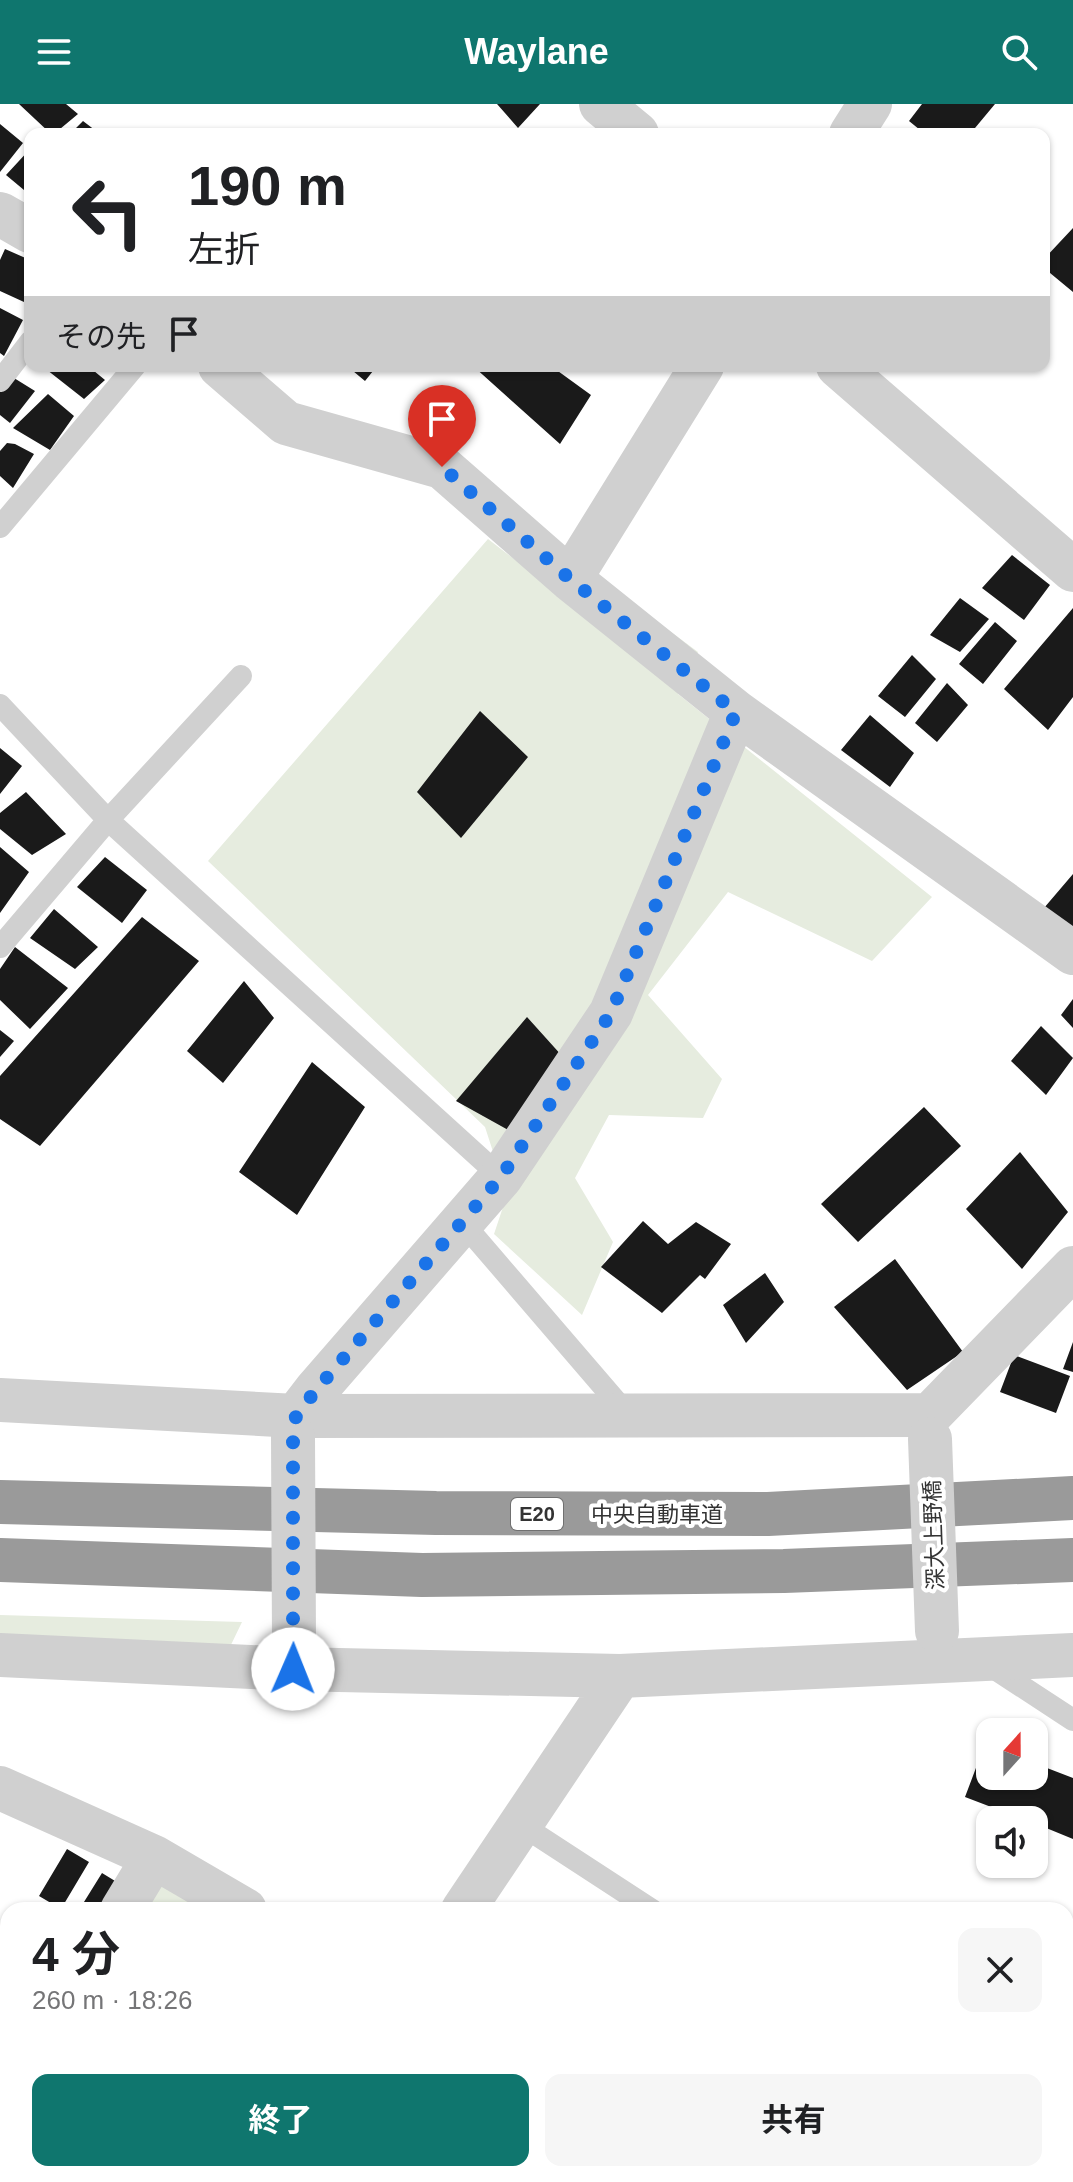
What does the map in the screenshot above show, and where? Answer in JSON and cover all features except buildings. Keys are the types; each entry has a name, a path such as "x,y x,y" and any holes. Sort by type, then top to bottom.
{"highway":[{"name":"中央自動車道","path":"0,1502 436,1513 768,1514 1073,1498"},
{"path":"0,1560 422,1575 784,1571 1073,1560"}],"street":[{"path":"601,104 630,128"},
{"path":"855,128 870,104"},
{"path":"0,214 24,228"},
{"path":"227,372 286,423 442,467 570,579 736,712 1073,953"},
{"path":"570,579 698,372"},
{"path":"845,372 1073,570"},
{"path":"293,1655 295,1426 316,1390 501,1177 611,1013 736,712"},
{"path":"0,1400 295,1426 628,1415 930,1427 1073,1268"},
{"name":"深大上野橋","path":"930,1427 936,1646"},
{"path":"0,1655 293,1655 620,1676 936,1646 981,1660 1073,1655"},
{"path":"468,1902 620,1676"},
{"path":"0,1788 154,1857 231,1902"},
{"path":"127,1902 154,1857"}],"lane":[{"path":"0,381 24,350"},
{"path":"0,527 130,372"},
{"path":"0,947 108,820 241,676"},
{"path":"0,705 108,820 501,1177"},
{"path":"462,1222 628,1415"},
{"path":"981,1660 1073,1720"},
{"path":"520,1824 640,1902"}],"shaded area":[{"path":"488,539 622,642 659,623 698,652 678,694 932,897 872,961 728,892 648,995 722,1079 703,1118 609,1115 575,1178 613,1242 582,1315 494,1234 507,1195 485,1127 208,861"},
{"path":"0,1615 242,1622 228,1651 0,1639"},
{"path":"157,1875 199,1902 141,1902"}],"route":[{"path":"293,1669 293,1436 296,1416 501,1177 611,1013 736,712 570,579 442,467"}]}
